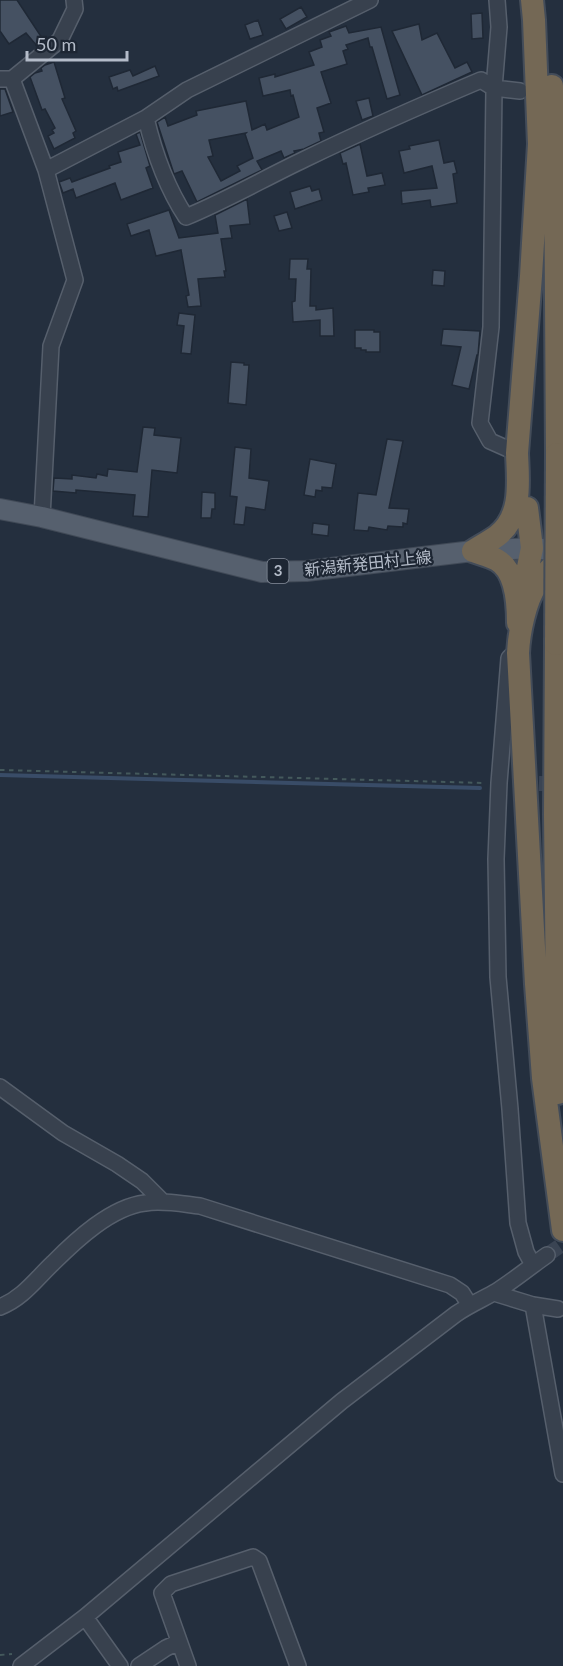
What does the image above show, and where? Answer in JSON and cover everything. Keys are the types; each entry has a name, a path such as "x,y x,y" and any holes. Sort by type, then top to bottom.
{"highway":[{"path":"473,551 498,535 511,519 516,506 517,453 539,144 534,20 531,0"},
{"path":"545,0 548,16 555,146 557,454 555,815 558,1088 563,1205"},
{"path":"518,478 527,508 532,548 518,611"},
{"path":"527,508 563,546"},
{"path":"473,551 495,559 506,568 515,587 543,1078 563,1230"},
{"path":"518,646 532,591 563,556"}],"main road":[{"name":"新潟新発田村上線","path":"0,509 42,517 262,572 306,571 473,551 532,548 563,551"}],"street":[{"path":"42,517 51,346 75,280 46,170 6,79 60,40 75,9 74,0"},
{"path":"46,170 147,118 187,90 370,0"},
{"path":"497,0 499,27 494,88 490,327 480,423 490,441 517,453"},
{"path":"147,118 151,138 164,173 186,217 220,203 267,177 376,125 481,80 494,88 520,90"},
{"path":"518,646 509,658 500,783 496,859 498,977 518,1223 526,1252 533,1265"},
{"path":"500,783 516,783"},
{"path":"0,1087 63,1132 142,1181 163,1202"},
{"path":"0,1307 10,1303 30,1287 53,1262 101,1220 122,1209 142,1203 163,1202 200,1206 450,1285 462,1293 469,1304"},
{"path":"21,1666 85,1617 342,1401 469,1304 494,1293 547,1255"},
{"path":"494,1293 533,1305 558,1309"},
{"path":"533,1305 563,1474"},
{"path":"188,1666 162,1593 171,1584 253,1557 259,1561 298,1666"},
{"path":"85,1617 120,1666"},
{"path":"139,1666 179,1642"}],"path":[{"path":"0,770 500,783"}],"building":[{"path":"0,0 17,0 44,41 37,46 26,33 9,44 0,31"},
{"path":"301,7 307,17 286,29 280,19"},
{"path":"482,13 483,38 472,39 471,14"},
{"path":"258,20 263,35 250,39 245,25"},
{"path":"419,24 422,40 437,33 455,68 467,62 472,72 422,95 392,31"},
{"path":"346,26 349,33 381,27 400,95 387,99 368,38 346,45 348,49 343,51 347,64 321,72 331,103 317,108 324,132 319,133 321,141 294,151 295,153 284,158 281,151 257,161 262,170 197,202 182,171 174,174 157,122 165,117 168,126 197,115 196,111 246,101 252,130 265,124 267,130 299,117 290,90 263,96 259,78 275,74 275,77 314,65 309,52 322,47 320,40 331,36 329,32","holes":["245,134 253,158 237,166 240,171 221,181 208,157 213,156 209,140"]},
{"path":"54,62 65,98 62,99 76,131 73,133 75,138 54,149 48,136 54,133 52,130 55,128 45,109 42,110 30,77 42,71 41,68 45,65"},
{"path":"155,66 159,76 118,91 117,87 113,89 109,77 130,70 133,76"},
{"path":"0,89 5,89 13,112 0,116"},
{"path":"369,98 373,116 362,120 356,101"},
{"path":"140,132 150,166 146,168 153,188 121,200 115,183 76,198 73,189 63,193 59,182 70,178 72,182 121,162 118,152 140,145 136,134"},
{"path":"439,140 444,163 454,161 457,173 453,174 457,203 431,207 430,200 402,204 401,191 437,188 432,166 404,173 399,151 410,149 409,146"},
{"path":"360,144 367,176 382,173 385,185 368,188 369,192 353,195 346,163 343,164 340,153"},
{"path":"310,186 312,191 319,189 322,200 295,209 290,192"},
{"path":"247,199 250,224 230,226 232,238 221,239 225,277 198,279 201,306 188,307 186,296 189,295 181,250 156,256 149,230 131,236 127,224 169,210 179,238 218,233 215,215"},
{"path":"287,212 292,228 279,231 274,216"},
{"path":"290,259 308,259 307,269 311,269 310,306 316,306 316,310 333,308 334,336 320,336 320,320 293,322 292,302 295,301 296,279 289,279"},
{"path":"433,270 445,271 444,286 432,285"},
{"path":"179,313 195,315 191,354 181,353 184,326 177,325"},
{"path":"443,329 480,331 478,355 469,389 452,385 461,347 441,345"},
{"path":"355,330 380,332 380,352 366,352 361,348 355,348"},
{"path":"231,362 249,365 246,405 228,403"},
{"path":"143,427 155,428 154,435 181,438 177,473 152,470 148,517 133,516 135,495 76,490 76,493 53,491 54,478 72,479 72,475 96,478 97,474 107,476 108,469 137,472"},
{"path":"387,439 403,441 389,508 409,509 407,524 403,523 403,527 388,526 387,530 369,527 368,531 354,530 358,493 376,495"},
{"path":"235,447 251,449 249,478 269,481 265,510 246,507 244,525 234,524 237,497 230,496"},
{"path":"310,459 336,464 332,488 322,487 322,491 316,490 315,497 304,495"},
{"path":"202,492 215,493 215,509 212,509 211,518 201,518"},
{"path":"313,523 329,525 328,536 312,534"}],"waterway":[{"path":"0,775 480,788"}],"tunnel":[{"path":"516,783 563,784"},
{"path":"547,1255 563,1244"}]}
